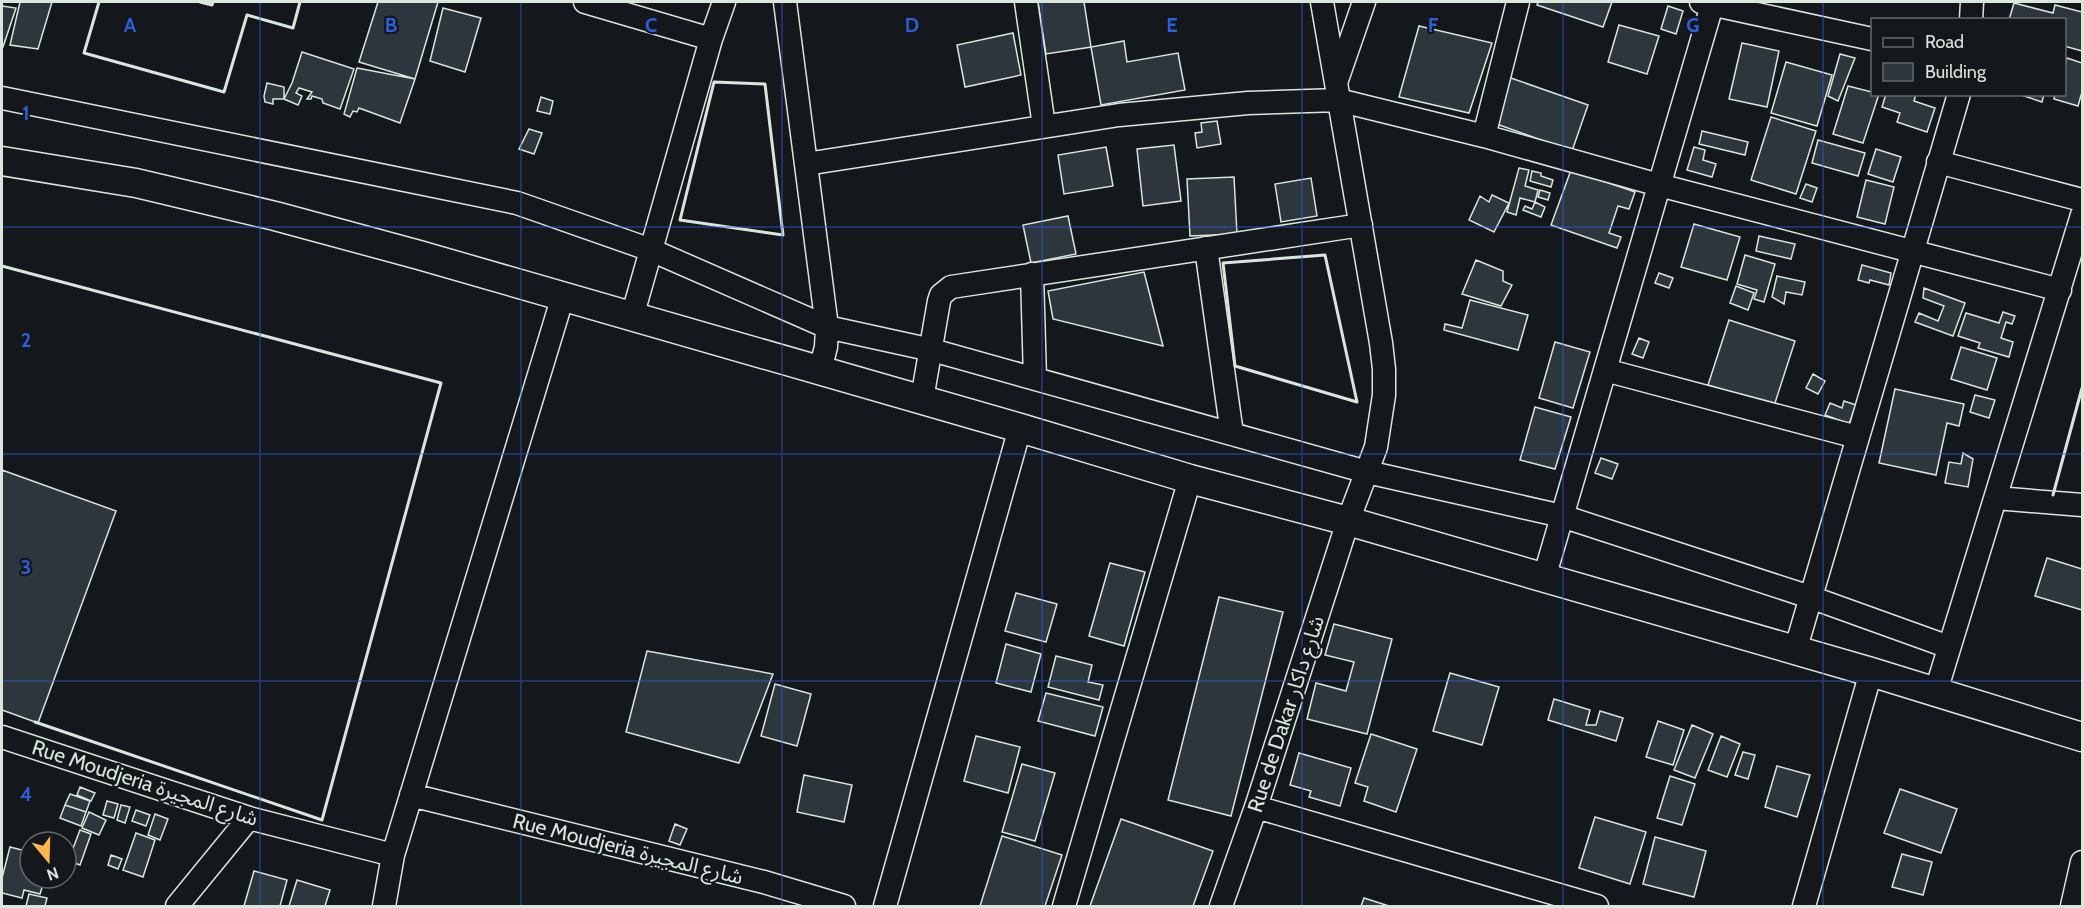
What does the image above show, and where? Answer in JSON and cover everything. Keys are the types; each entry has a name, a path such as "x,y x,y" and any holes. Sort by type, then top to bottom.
{"main road":[{"path":"2,161 136,183 264,213 922,399 1190,479 1348,521 1871,672 2082,737"}],"street":[{"path":"585,2 711,39"},
{"path":"632,317 711,39 724,2"},
{"path":"785,2 827,327 826,347 820,370"},
{"path":"1026,2 1044,126"},
{"name":"Rue de Dakar شارع داكار","path":"1221,906 1256,807 1348,521 1367,472 1381,421 1384,369 1322,2"},
{"path":"1337,92 1364,2"},
{"path":"1484,136 1518,2"},
{"path":"1544,578 1659,185 1709,2 1871,39"},
{"path":"1971,18 1972,2"},
{"path":"806,164 1143,112 1248,103 1337,92 1659,185 2060,290"},
{"path":"1795,651 1911,250 1958,96"},
{"path":"2,98 517,202 651,250 827,327 932,350 1367,472 1562,516 1810,597 1949,647"},
{"path":"1938,162 2082,200"},
{"path":"1936,692 2082,215"},
{"path":"922,399 939,301 945,290 957,285 1361,225"},
{"path":"1206,248 1232,434"},
{"path":"1032,274 1035,379"},
{"path":"384,906 393,855 563,296"},
{"path":"1605,370 1857,437"},
{"path":"885,906 1020,428"},
{"path":"1064,906 1190,479"},
{"path":"1996,498 2082,505"},
{"path":"1804,906 1871,672"},
{"name":"Rue Moudjeria شارع المجيرة","path":"2,737 249,818 393,855"},
{"name":"Rue Moudjeria شارع المجيرة","path":"411,795 764,882 844,906"},
{"path":"1256,807 1597,906"},
{"path":"177,906 249,818"},
{"path":"2072,906 2082,862"}],"building":[{"path":"20,2 52,2 38,49 10,45"},
{"path":"378,2 438,2 415,79 359,62"},
{"path":"1038,2 1084,2 1091,47 1046,54"},
{"path":"1538,2 1612,2 1603,27 1537,5"},
{"path":"2014,3 2053,13 2055,5 2082,12 2082,51 2066,47 2066,18 2010,18"},
{"path":"2,6 16,8 3,47 2,47"},
{"path":"1668,6 1683,11 1676,34 1661,29"},
{"path":"443,8 481,18 465,72 430,61"},
{"path":"1619,25 1659,36 1647,74 1608,62"},
{"path":"1419,26 1492,43 1469,113 1399,97"},
{"path":"1013,33 1021,75 965,87 957,45"},
{"path":"1124,41 1127,62 1178,53 1185,90 1101,105 1091,47"},
{"path":"1742,43 1779,51 1767,107 1729,99"},
{"path":"302,52 354,69 340,109 323,103 322,99 312,96 311,99 307,99 312,92 299,88 296,93 302,96 298,105 284,99"},
{"path":"1840,54 1855,58 1838,101 1828,96"},
{"path":"2067,58 2082,63 2082,92 2078,106 2054,99 2055,96 2066,96"},
{"path":"1786,62 1832,75 1817,126 1771,113"},
{"path":"357,68 415,79 400,123 359,108 357,112 353,111 350,117 344,114"},
{"path":"1508,77 1588,105 1572,151 1491,122"},
{"path":"267,83 284,87 284,99 273,99 273,104 265,102"},
{"path":"1848,86 1871,92 1871,96 1878,96 1863,143 1833,134"},
{"path":"1885,96 1915,96 1914,101 1935,108 1927,132 1897,122 1900,113 1882,107"},
{"path":"2024,96 2044,96 2042,102"},
{"path":"541,97 553,101 550,114 537,111"},
{"path":"1771,117 1816,131 1796,194 1751,180"},
{"path":"1217,121 1221,144 1197,148 1195,133 1202,132 1201,123"},
{"path":"529,129 542,133 534,154 519,149"},
{"path":"1702,131 1748,142 1745,155 1699,144"},
{"path":"1818,140 1865,153 1858,176 1812,163"},
{"path":"1174,145 1181,201 1143,206 1137,149"},
{"path":"1106,147 1113,186 1064,194 1058,155"},
{"path":"1694,147 1705,150 1703,160 1716,164 1712,177 1687,170"},
{"path":"1876,149 1901,157 1893,182 1868,174"},
{"path":"1519,168 1529,170 1525,186 1538,190 1535,202 1520,198 1516,215 1507,212"},
{"path":"1571,170 1635,192 1629,209 1618,206 1609,233 1621,237 1617,248 1551,225"},
{"path":"1532,171 1553,180 1551,187 1530,181"},
{"path":"1234,177 1237,234 1190,236 1187,179"},
{"path":"1311,178 1317,216 1281,222 1275,184"},
{"path":"1866,180 1894,187 1885,224 1857,217"},
{"path":"1806,184 1817,188 1812,202 1800,198"},
{"path":"1540,190 1550,193 1548,200 1538,197"},
{"path":"1492,195 1509,203 1494,232 1469,220 1480,196 1489,202"},
{"path":"1535,202 1545,207 1541,217 1523,210 1525,206 1532,209"},
{"path":"1068,216 1076,254 1031,263 1023,225"},
{"path":"1694,224 1740,237 1727,280 1681,267"},
{"path":"1759,236 1795,244 1791,259 1756,251"},
{"path":"1745,255 1775,264 1764,302 1754,299 1757,290 1737,284"},
{"path":"1476,260 1503,271 1503,281 1512,285 1501,306 1462,294"},
{"path":"1862,265 1891,273 1889,285 1870,280 1869,283 1858,280"},
{"path":"1144,272 1163,346 1053,319 1048,291"},
{"path":"1659,273 1673,278 1669,288 1655,283"},
{"path":"1777,276 1805,282 1802,295 1786,292 1784,304 1772,297"},
{"path":"1736,286 1754,293 1748,310 1730,303"},
{"path":"1924,288 1965,303 1953,336 1915,322 1919,313 1938,321 1944,306 1923,298"},
{"path":"1470,300 1528,315 1518,350 1444,330 1445,324 1462,328"},
{"path":"2003,312 2015,316 2012,324 2006,322 2001,338 2013,342 2009,357 1978,348 1980,343 1958,336 1966,313 1999,323"},
{"path":"1729,320 1795,341 1774,406 1708,385"},
{"path":"1639,338 1649,342 1643,358 1632,354"},
{"path":"1555,342 1590,352 1573,408 1539,398"},
{"path":"1961,347 1997,358 1987,390 1951,379"},
{"path":"1813,374 1825,381 1818,394 1806,388"},
{"path":"1895,389 1964,404 1959,426 1947,423 1936,475 1879,463"},
{"path":"1975,395 1995,400 1989,418 1970,412"},
{"path":"1844,401 1856,405 1849,424 1825,415 1830,403 1842,408"},
{"path":"1535,407 1571,417 1555,469 1520,460"},
{"path":"1963,453 1973,459 1968,487 1945,483 1949,462 1961,464"},
{"path":"1601,458 1618,464 1612,479 1595,473"},
{"path":"2,470 116,511 38,723 2,710"},
{"path":"2047,558 2082,569 2082,610 2035,596"},
{"path":"1110,563 1145,572 1124,646 1089,636"},
{"path":"1016,593 1057,604 1046,642 1005,631"},
{"path":"1219,597 1283,612 1231,816 1168,800"},
{"path":"1334,624 1392,639 1367,734 1307,719 1316,683 1346,691 1354,662 1325,655"},
{"path":"1006,644 1041,654 1031,692 996,683"},
{"path":"647,651 773,674 739,763 626,732"},
{"path":"1056,656 1092,665 1088,682 1103,685 1099,700 1048,687"},
{"path":"1450,673 1499,687 1482,745 1433,731"},
{"path":"775,684 811,694 797,746 761,736"},
{"path":"1046,693 1103,707 1095,736 1038,721"},
{"path":"1554,699 1590,710 1586,725 1596,725 1600,711 1623,718 1616,741 1548,720"},
{"path":"1658,721 1684,730 1673,765 1646,757"},
{"path":"1692,725 1713,734 1695,778 1674,770"},
{"path":"1371,734 1417,749 1396,812 1364,801 1368,787 1355,783"},
{"path":"976,736 1020,747 1008,793 964,781"},
{"path":"1721,736 1740,744 1727,777 1708,770"},
{"path":"1743,752 1755,755 1748,779 1735,775"},
{"path":"1299,753 1351,768 1340,806 1309,797 1311,791 1290,785"},
{"path":"1022,764 1055,773 1035,841 1002,832"},
{"path":"1777,766 1810,775 1797,817 1765,807"},
{"path":"804,775 852,785 844,822 797,812"},
{"path":"1670,776 1695,784 1682,825 1657,818"},
{"path":"80,787 95,793 91,801 77,795"},
{"path":"1900,789 1957,809 1941,853 1884,833"},
{"path":"70,794 90,801 86,812 65,805"},
{"path":"107,801 118,804 114,818 103,815"},
{"path":"65,805 86,812 81,826 60,818"},
{"path":"121,805 130,807 125,823 117,820"},
{"path":"136,810 150,815 146,826 132,821"},
{"path":"89,812 106,820 99,835 82,828"},
{"path":"155,814 168,819 160,840 148,835"},
{"path":"1595,817 1646,832 1630,884 1579,868"},
{"path":"1121,819 1213,851 1193,906 1090,906"},
{"path":"675,824 687,829 680,845 669,841"},
{"path":"80,830 91,834 80,865 78,864"},
{"path":"136,833 155,840 143,877 123,870"},
{"path":"1002,836 1062,855 1045,906 980,906"},
{"path":"1655,837 1706,851 1694,897 1643,884"},
{"path":"10,847 18,849 18,890 24,890 22,898 2,893 2,878"},
{"path":"1902,854 1932,862 1923,895 1892,887"},
{"path":"111,855 122,859 118,869 108,865"},
{"path":"254,871 287,880 280,906 244,906"},
{"path":"297,880 330,890 325,906 289,906"},
{"path":"24,890 41,890 40,894"},
{"path":"29,894 47,898 45,906 26,906"},
{"path":"1364,898 1389,906 1361,906"}],"wall":[{"path":"99,2 84,53 224,92 247,15 293,28 300,2"},
{"path":"200,2 212,5 213,2"},
{"path":"714,82 765,84 783,235 680,220 714,82"},
{"path":"1325,255 1357,402 1235,366 1223,263 1325,255"},
{"path":"2,266 441,383 322,820 35,722"},
{"path":"2053,495 2082,388"}]}
